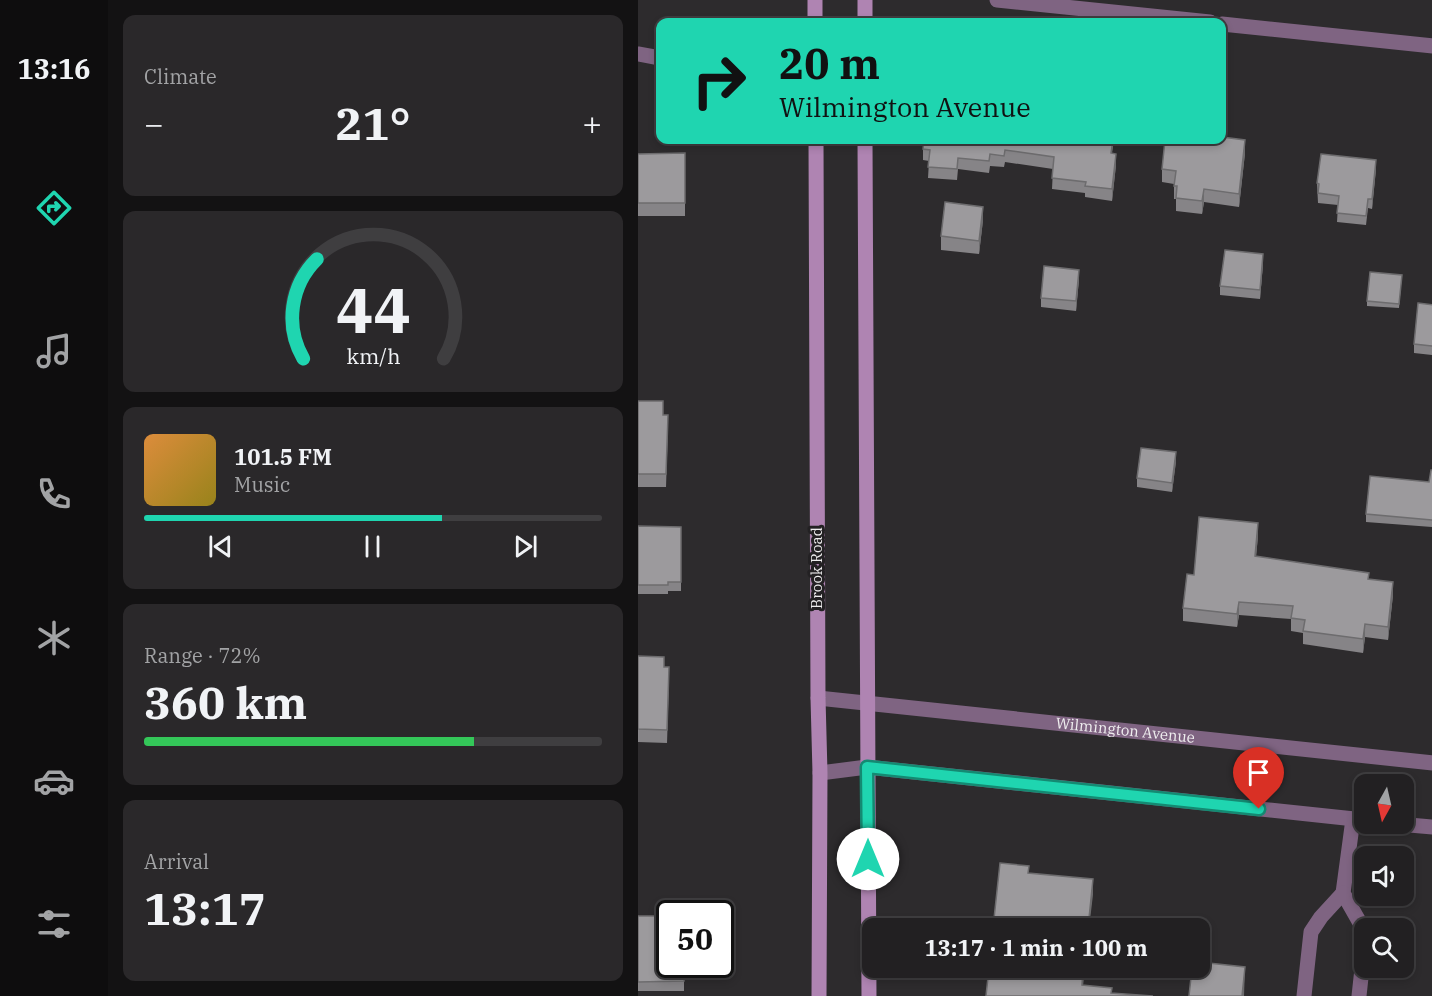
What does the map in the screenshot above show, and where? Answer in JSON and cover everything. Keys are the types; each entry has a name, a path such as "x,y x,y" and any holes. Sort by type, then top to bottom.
{"main road":[{"path":"815,0 815,18"},
{"path":"864,0 865,18"},
{"name":"Brook Road","path":"816,144 819,996"},
{"path":"865,144 869,996"}],"street":[{"path":"997,0 1171,18"},
{"path":"1226,24 1433,46"},
{"path":"638,54 656,57"},
{"name":"Wilmington Avenue","path":"818,698 1433,763"},
{"path":"820,773 867,767 1354,818"},
{"path":"1414,825 1433,827"},
{"path":"1304,996 1312,932 1321,917 1343,893 1356,834"},
{"path":"1343,893 1357,918"},
{"path":"1359,996 1361,978"}],"building":[{"path":"1226,138 1245,140 1239,194 1204,189 1202,201 1176,198 1177,186 1174,186 1176,171 1162,169 1165,144 1226,144"},
{"path":"924,144 1112,144 1111,153 1116,154 1112,189 1085,186 1086,182 1052,178 1054,157 1005,150 1004,156 990,154 989,161 958,158 957,169 928,167 930,150 923,149"},
{"path":"685,153 685,203 638,203 638,154"},
{"path":"1321,154 1376,160 1372,199 1368,199 1366,216 1337,213 1339,196 1318,193"},
{"path":"945,202 983,207 979,241 941,236"},
{"path":"1225,250 1263,254 1260,290 1220,286"},
{"path":"1044,266 1079,270 1076,301 1041,298"},
{"path":"1370,272 1402,275 1399,304 1367,301"},
{"path":"1418,303 1433,305 1433,346 1414,344"},
{"path":"638,401 663,401 663,415 668,415 666,474 638,474"},
{"path":"1141,448 1176,452 1172,483 1137,478"},
{"path":"1431,470 1433,470 1433,520 1366,514 1370,476 1429,482"},
{"path":"1199,517 1258,523 1255,556 1369,573 1368,579 1393,582 1388,627 1365,624 1363,639 1303,631 1305,620 1291,618 1293,606 1239,602 1237,614 1183,608 1187,574 1194,575"},
{"path":"638,526 681,527 681,582 668,582 668,585 638,585"},
{"path":"638,656 664,657 664,667 669,667 667,730 638,729"},
{"path":"1000,863 1029,866 1028,873 1093,879 1089,918 994,918"},
{"path":"638,916 656,916 656,978 684,978 684,981 638,982"},
{"path":"1210,963 1245,967 1242,996 1189,996 1191,978 1210,978"},
{"path":"988,978 1082,978 1082,985 1112,988 1111,993 1153,996 986,996"}],"route":[{"path":"868,859 867,767 1259,809"}]}
